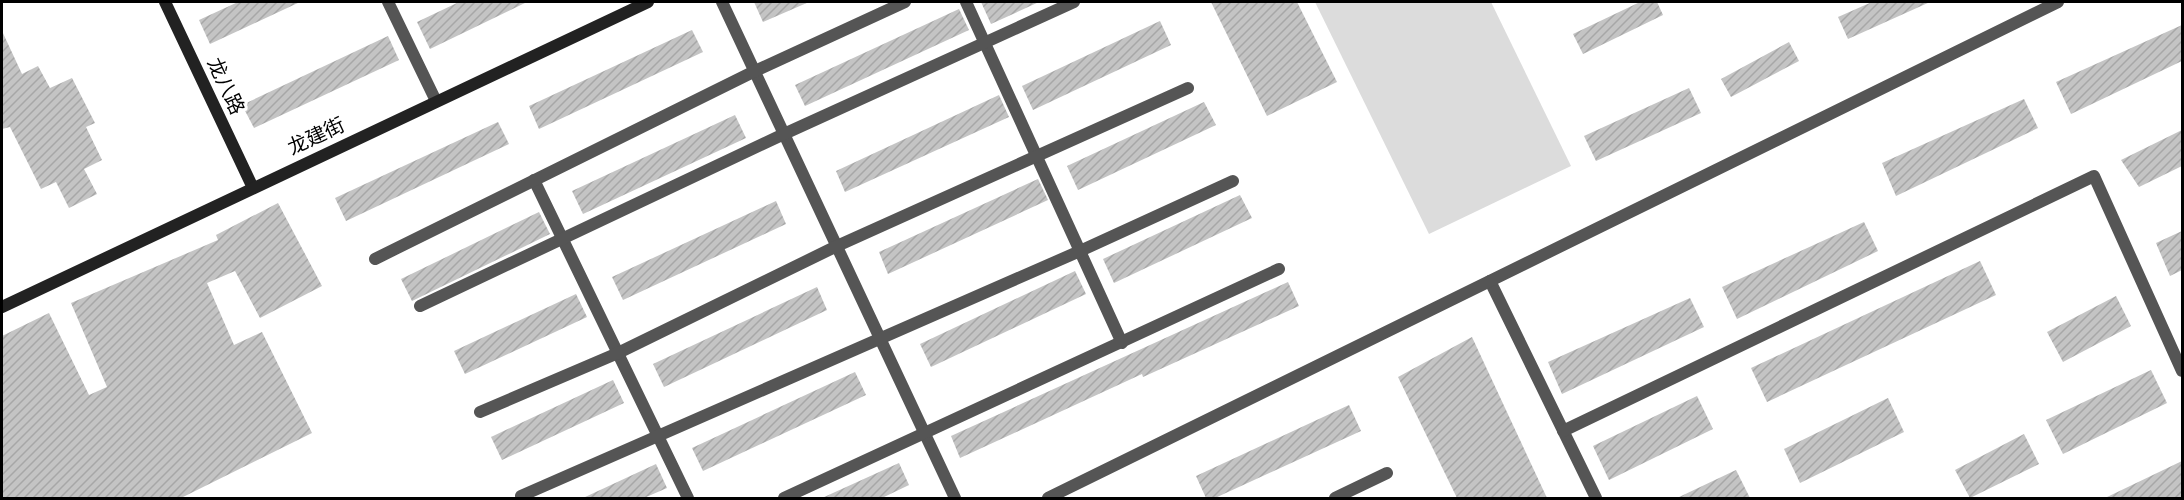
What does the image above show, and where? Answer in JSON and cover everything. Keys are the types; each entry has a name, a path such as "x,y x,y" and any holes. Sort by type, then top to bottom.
{"street":[{"name":"龙八路","path":"165,2 253,188"},
{"path":"388,2 436,101"},
{"name":"龙建街","path":"2,307 648,2"},
{"path":"722,2 955,498"},
{"path":"375,258 755,71 905,2"},
{"path":"966,2 1122,344"},
{"path":"420,306 784,134 1074,2"},
{"path":"1048,498 2058,2"},
{"path":"480,412 618,352 837,246 1188,88"},
{"path":"1563,430 2094,176 2182,371"},
{"path":"534,180 688,498"},
{"path":"521,496 879,337 1080,251 1233,181"},
{"path":"784,498 924,432 1122,344 1279,269"},
{"path":"1490,281 1596,498"},
{"path":"1335,498 1387,473"}],"shaded area":[{"path":"1315,2 1491,2 1571,166 1429,234"}],"building":[{"path":"238,2 300,2 210,44 199,20"},
{"path":"459,2 527,2 430,49 417,22"},
{"path":"754,2 809,2 763,22"},
{"path":"981,2 1039,2 991,24"},
{"path":"1211,2 1297,2 1337,82 1267,116"},
{"path":"1640,2 1657,2 1663,15 1583,54 1573,34"},
{"path":"1872,2 1930,2 1848,39 1838,17"},
{"path":"959,9 969,30 805,106 795,85"},
{"path":"1160,21 1171,45 1033,110 1022,86"},
{"path":"2182,25 2182,61 2071,114 2056,82"},
{"path":"692,30 703,52 539,129 529,106"},
{"path":"2,31 22,74 38,66 50,88 72,78 95,123 86,127 102,160 84,169 97,194 69,208 56,182 41,189 10,127 2,129"},
{"path":"388,36 399,60 254,128 242,105"},
{"path":"1789,42 1799,61 1731,97 1721,79"},
{"path":"1689,88 1701,113 1596,161 1584,136"},
{"path":"999,95 1009,117 845,192 836,171"},
{"path":"2024,99 2038,128 1896,196 1882,163"},
{"path":"1204,102 1216,125 1078,190 1067,166"},
{"path":"735,115 746,138 583,214 572,191"},
{"path":"498,122 509,144 346,221 335,198"},
{"path":"2182,130 2182,166 2139,187 2121,160"},
{"path":"1038,179 1048,200 888,274 879,252"},
{"path":"1240,195 1252,218 1114,283 1103,259"},
{"path":"776,201 786,224 623,300 612,277"},
{"path":"278,203 322,286 260,318 235,271 207,283 234,345 262,332 312,433 181,498 2,498 2,336 49,313 89,395 107,387 71,303 218,240 216,235"},
{"path":"539,212 550,234 412,301 401,279"},
{"path":"1864,222 1878,251 1737,319 1722,287"},
{"path":"2182,231 2182,270 2170,276 2156,243"},
{"path":"1980,261 1996,295 1767,402 1751,368"},
{"path":"1075,271 1086,294 931,367 920,344"},
{"path":"1288,282 1299,306 1143,377 1142,374 960,458 951,436"},
{"path":"817,287 827,310 664,387 653,364"},
{"path":"576,294 587,317 465,374 454,351"},
{"path":"2116,296 2131,326 2063,362 2047,332"},
{"path":"1690,298 1704,327 1562,394 1548,362"},
{"path":"1472,337 1547,498 1457,498 1398,377"},
{"path":"2151,370 2167,403 2063,454 2046,420"},
{"path":"855,372 866,395 703,471 692,448"},
{"path":"613,380 624,403 502,460 491,437"},
{"path":"1697,396 1713,429 1609,480 1593,446"},
{"path":"1888,398 1904,432 1800,483 1784,449"},
{"path":"1349,405 1361,431 1215,498 1206,498 1196,476"},
{"path":"2024,434 2039,464 1970,498 1955,470"},
{"path":"2182,461 2182,498 2105,498"},
{"path":"899,463 909,485 882,498 822,498"},
{"path":"656,464 667,488 644,498 583,498"},
{"path":"1736,470 1750,498 1677,498"}]}
